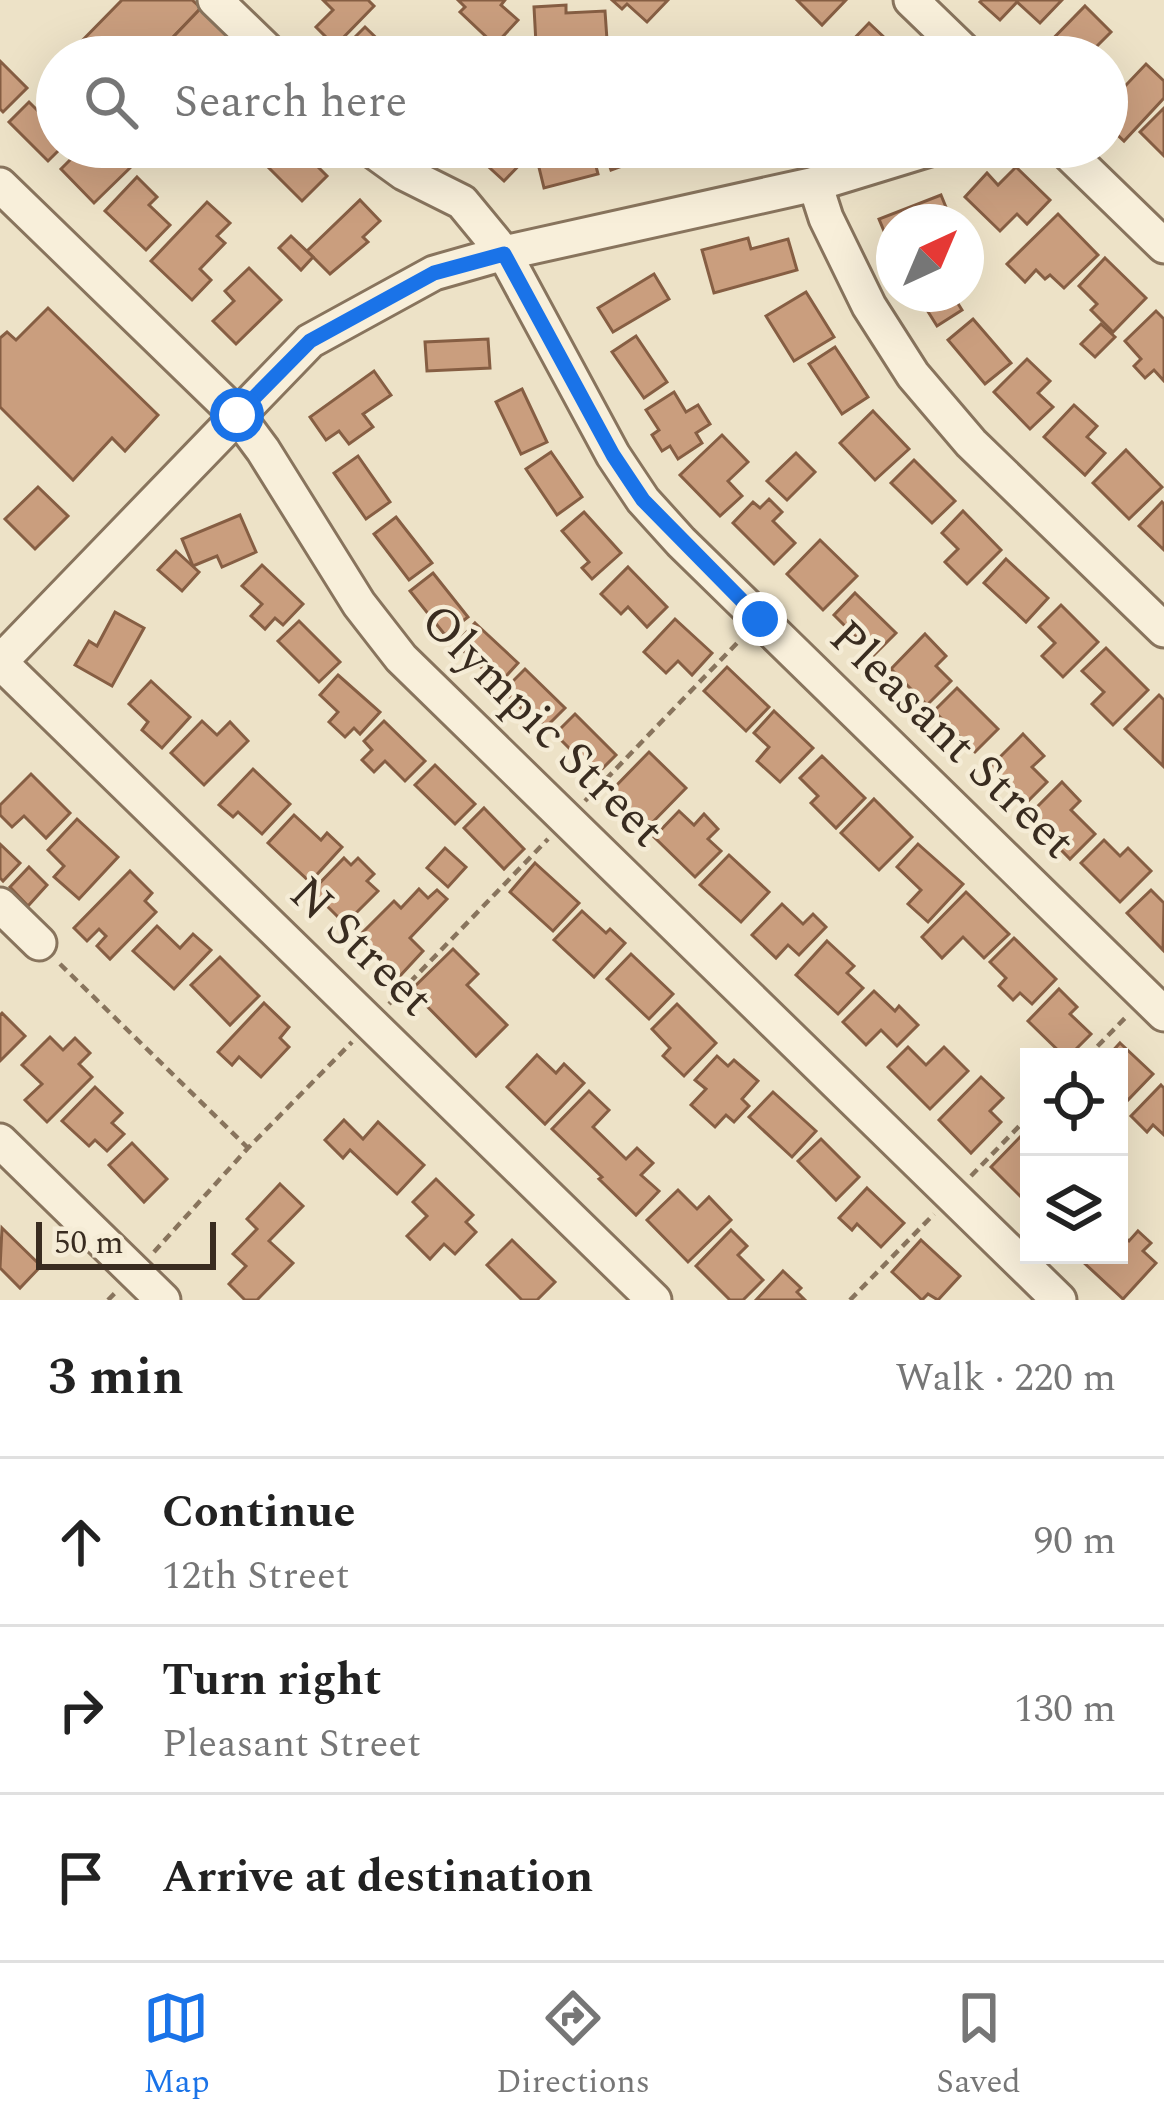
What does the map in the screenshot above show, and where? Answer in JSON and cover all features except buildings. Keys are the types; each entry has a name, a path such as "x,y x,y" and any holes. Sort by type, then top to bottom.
{"street":[{"path":"215,0 252,36"},
{"path":"911,0 948,36"},
{"name":"Pleasant Street","path":"398,168 462,202 504,254 613,455 643,500 1164,1014"},
{"path":"0,662 310,341 434,273 867,168"},
{"path":"1084,168 1164,246"},
{"name":"Olympic Street","path":"0,184 237,415 359,604 401,658 1059,1300"},
{"path":"814,184 869,306 913,375 971,443 1164,630"},
{"name":"N Street","path":"0,662 654,1300"},
{"path":"0,905 39,943"},
{"path":"0,1141 163,1300"}],"path":[{"path":"39,943 248,1148"},
{"path":"108,1300 370,1024"}],"route":[{"path":"237,415 310,341 434,273 504,254 613,455 643,500 760,619"}]}
